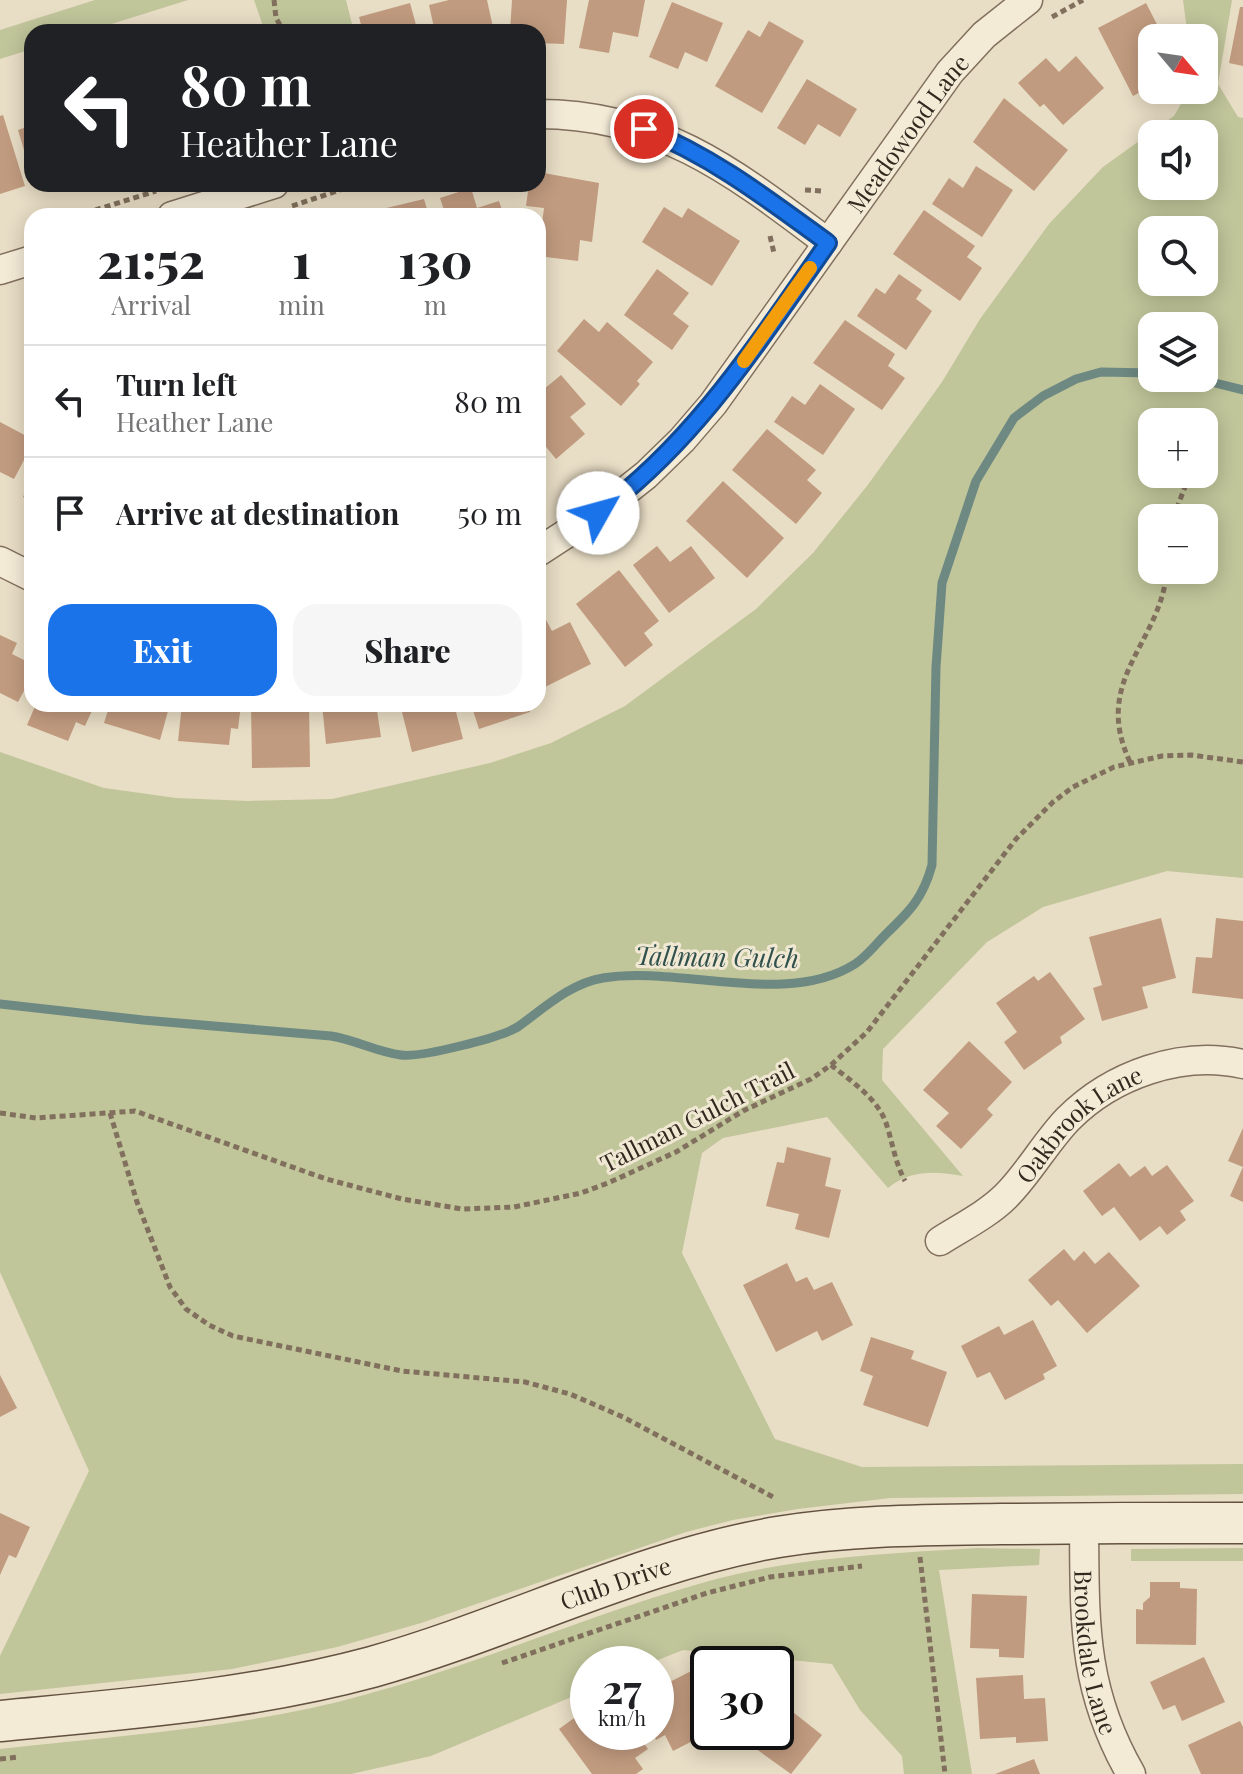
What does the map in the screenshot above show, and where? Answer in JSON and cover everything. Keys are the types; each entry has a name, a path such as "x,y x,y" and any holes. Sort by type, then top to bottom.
{"street":[{"name":"Meadowood Lane","path":"546,547 612,502 682,440 729,383 950,72 984,35 1036,11"},
{"path":"546,114 624,124 678,143 749,185 828,243"},
{"path":"214,208 282,195"},
{"path":"0,270 24,262"},
{"path":"0,561 24,573"},
{"name":"Oakbrook Lane","path":"940,1241 1004,1199 1068,1119 1105,1090 1146,1071 1177,1063 1205,1060 1243,1064"},
{"name":"Brookdale Lane","path":"1084,1523 1084,1610 1088,1657 1101,1709 1131,1774"},
{"name":"Club Drive","path":"0,1721 196,1702 341,1675 415,1654 650,1571 777,1538 916,1525 1243,1523"}],"path":[{"path":"274,0 279,24"},
{"path":"1036,11 1083,0"},
{"path":"101,208 151,192"},
{"path":"282,195 303,192"},
{"path":"759,227 771,237 774,253"},
{"path":"1130,762 1124,748 1118,712 1122,689 1140,642 1154,623 1165,584"},
{"name":"Tallman Gulch Trail","path":"0,1113 36,1118 135,1111 326,1179 368,1190 462,1209 488,1210 551,1201 619,1179 676,1152 743,1111 811,1079 831,1065 867,1032 1016,839 1034,819 1073,787 1114,767 1162,756 1191,755 1243,762"},
{"path":"831,1065 876,1104 886,1124 894,1160 905,1181"},
{"path":"110,1113 137,1202 170,1287 186,1309 209,1325 233,1336 402,1371 525,1382 570,1394 623,1417 775,1498"},
{"path":"918,1551 937,1686 945,1774"}],"green space":[{"path":"95,0 188,0 112,24 24,24 24,52 0,59 0,30"},
{"path":"254,0 346,0 352,24 262,24"},
{"path":"1183,0 1232,0 1218,84 1218,24 1186,24"},
{"path":"1218,84 1238,117 1243,118 1243,878 1167,871 1043,907 987,942 883,1049 882,1080 963,1176 923,1173 905,1178 888,1188 827,1117 723,1138 702,1153 682,1253 775,1439 862,1467 1243,1464 1243,1494 890,1498 798,1509 686,1532 421,1623 337,1647 232,1669 0,1694 0,1656 89,1471 0,1272 0,752 104,788 176,798 248,801 332,799 490,763 551,743 625,706 756,609 813,553 867,486 942,382 980,319 1049,224 1103,167 1138,142 1138,200 1218,200 1218,120 1168,120 1181,104 1218,104"},
{"path":"977,1548 1040,1549 1039,1565 939,1570 972,1774 904,1774 902,1756 860,1710 832,1664 794,1660 794,1646 690,1646 690,1651 674,1654 674,1646 570,1646 570,1698 431,1756 351,1774 0,1774 0,1749 229,1723 319,1706 407,1683 659,1596 736,1574 804,1562"},
{"path":"1243,1548 1243,1561 1131,1561 1131,1549"}],"building":[{"path":"449,0 487,0 492,24 433,24 429,5"},
{"path":"512,0 567,0 564,44 546,43 546,24 510,24"},
{"path":"589,0 645,0 638,37 613,32 609,53 579,48"},
{"path":"672,2 723,23 707,62 685,52 678,69 649,57"},
{"path":"410,3 416,24 361,24 359,17"},
{"path":"1146,3 1157,24 1138,24 1138,93 1133,96 1098,28"},
{"path":"1240,7 1243,7 1243,66 1229,63"},
{"path":"769,21 804,41 762,113 715,86 748,30 760,37"},
{"path":"1076,56 1104,88 1063,125 1044,104 1040,107 1018,83 1046,58 1059,72"},
{"path":"807,79 857,109 840,137 818,124 805,145 777,128"},
{"path":"1004,98 1068,150 1034,191 973,142"},
{"path":"3,115 24,186 0,194 0,116"},
{"path":"24,128 24,150 18,130"},
{"path":"976,166 1013,190 982,237 932,204 949,178 963,188"},
{"path":"546,173 599,183 592,242 580,240 578,261 546,257 546,208 526,206 528,192 546,192"},
{"path":"459,192 472,192 477,208 443,208 440,198"},
{"path":"424,199 427,208 386,208"},
{"path":"499,201 501,208 477,208"},
{"path":"664,207 682,218 688,208 740,241 712,286 642,242"},
{"path":"924,210 975,246 967,257 982,268 960,301 893,254"},
{"path":"657,269 689,293 673,314 689,326 672,350 624,315"},
{"path":"899,274 922,290 916,299 932,311 906,350 857,316 876,288 885,294"},
{"path":"584,319 599,332 607,322 653,362 637,381 640,384 621,406 557,351"},
{"path":"845,320 895,354 888,366 905,378 882,410 813,363"},
{"path":"561,375 586,404 570,417 585,434 556,459 546,447 546,387"},
{"path":"820,384 855,409 823,455 774,422 792,396 805,405"},
{"path":"0,422 24,435 24,460 14,479 0,472"},
{"path":"767,429 816,470 807,480 822,493 796,524 732,470"},
{"path":"723,481 784,538 747,578 686,521"},
{"path":"657,546 670,562 691,546 715,578 669,613 633,565"},
{"path":"619,570 659,621 644,633 653,645 625,667 576,604"},
{"path":"546,620 552,631 570,622 591,664 546,686"},
{"path":"0,635 17,643 12,654 24,660 24,691 18,702 0,693"},
{"path":"33,712 91,712 85,726 76,722 68,741 27,725"},
{"path":"107,712 168,712 160,740 104,723"},
{"path":"181,712 240,712 238,729 231,728 229,745 178,741"},
{"path":"251,712 309,712 310,767 252,768"},
{"path":"323,712 377,712 381,737 326,744"},
{"path":"402,712 456,712 463,739 412,752"},
{"path":"474,712 530,712 479,729"},
{"path":"1161,918 1176,978 1142,987 1148,1008 1102,1021 1093,988 1102,985 1089,937"},
{"path":"1216,918 1243,921 1243,999 1192,993 1196,957 1212,958"},
{"path":"1050,972 1085,1019 1060,1037 1062,1043 1024,1070 1004,1042 1017,1032 996,1003 1034,976 1038,981"},
{"path":"969,1041 1012,1082 987,1109 993,1115 961,1149 936,1126 949,1113 923,1090"},
{"path":"1243,1128 1243,1167 1228,1161"},
{"path":"787,1147 831,1158 825,1186 841,1190 829,1238 795,1229 799,1214 766,1206 777,1162 784,1163"},
{"path":"1119,1163 1130,1177 1145,1166 1152,1176 1167,1165 1194,1201 1180,1211 1186,1220 1167,1235 1160,1226 1140,1241 1114,1207 1102,1216 1083,1191"},
{"path":"1243,1167 1243,1202 1230,1196"},
{"path":"1064,1249 1074,1261 1084,1251 1095,1264 1109,1252 1140,1286 1087,1333 1058,1300 1051,1306 1028,1280"},
{"path":"787,1263 796,1282 807,1277 814,1290 832,1282 853,1325 822,1341 817,1331 776,1352 743,1285"},
{"path":"1033,1320 1057,1366 1043,1374 1045,1379 1005,1400 990,1372 977,1378 961,1346 999,1326 1004,1335"},
{"path":"871,1337 914,1351 911,1359 947,1372 928,1427 863,1405 873,1376 860,1371"},
{"path":"0,1375 17,1408 0,1417"},
{"path":"0,1513 30,1527 16,1558 9,1555 0,1575"},
{"path":"1150,1582 1180,1582 1180,1588 1197,1589 1196,1645 1136,1644 1136,1609 1143,1610 1143,1603 1150,1597"},
{"path":"972,1594 1027,1596 1024,1658 999,1657 999,1649 970,1648"},
{"path":"1204,1657 1225,1702 1182,1721 1175,1705 1163,1710 1150,1682"},
{"path":"690,1672 690,1742 673,1751 674,1750 674,1680"},
{"path":"1023,1675 1024,1699 1045,1698 1048,1741 1016,1743 1016,1737 980,1739 976,1678"},
{"path":"794,1713 822,1735 791,1774 758,1750 794,1750"},
{"path":"570,1721 570,1744 559,1729"},
{"path":"1240,1721 1243,1727 1243,1774 1201,1774 1188,1745"},
{"path":"574,1750 647,1750 635,1758 643,1769 636,1774 592,1774"},
{"path":"1034,1759 1040,1774 995,1774"}],"waterway":[{"name":"Tallman Gulch","path":"0,1004 331,1036 392,1053 411,1055 461,1046 510,1031 569,991 603,978 633,975 731,983 797,983 827,977 855,964 915,903 932,865 936,667 942,583 976,481 1014,418 1043,396 1076,379 1101,372 1138,373"},
{"name":"Tallman Gulch","path":"1218,384 1243,390"}],"slow traffic":[{"path":"744,361 810,268"}],"route":[{"path":"598,513 646,475 713,404 828,243 749,185 695,152 644,129"}]}
